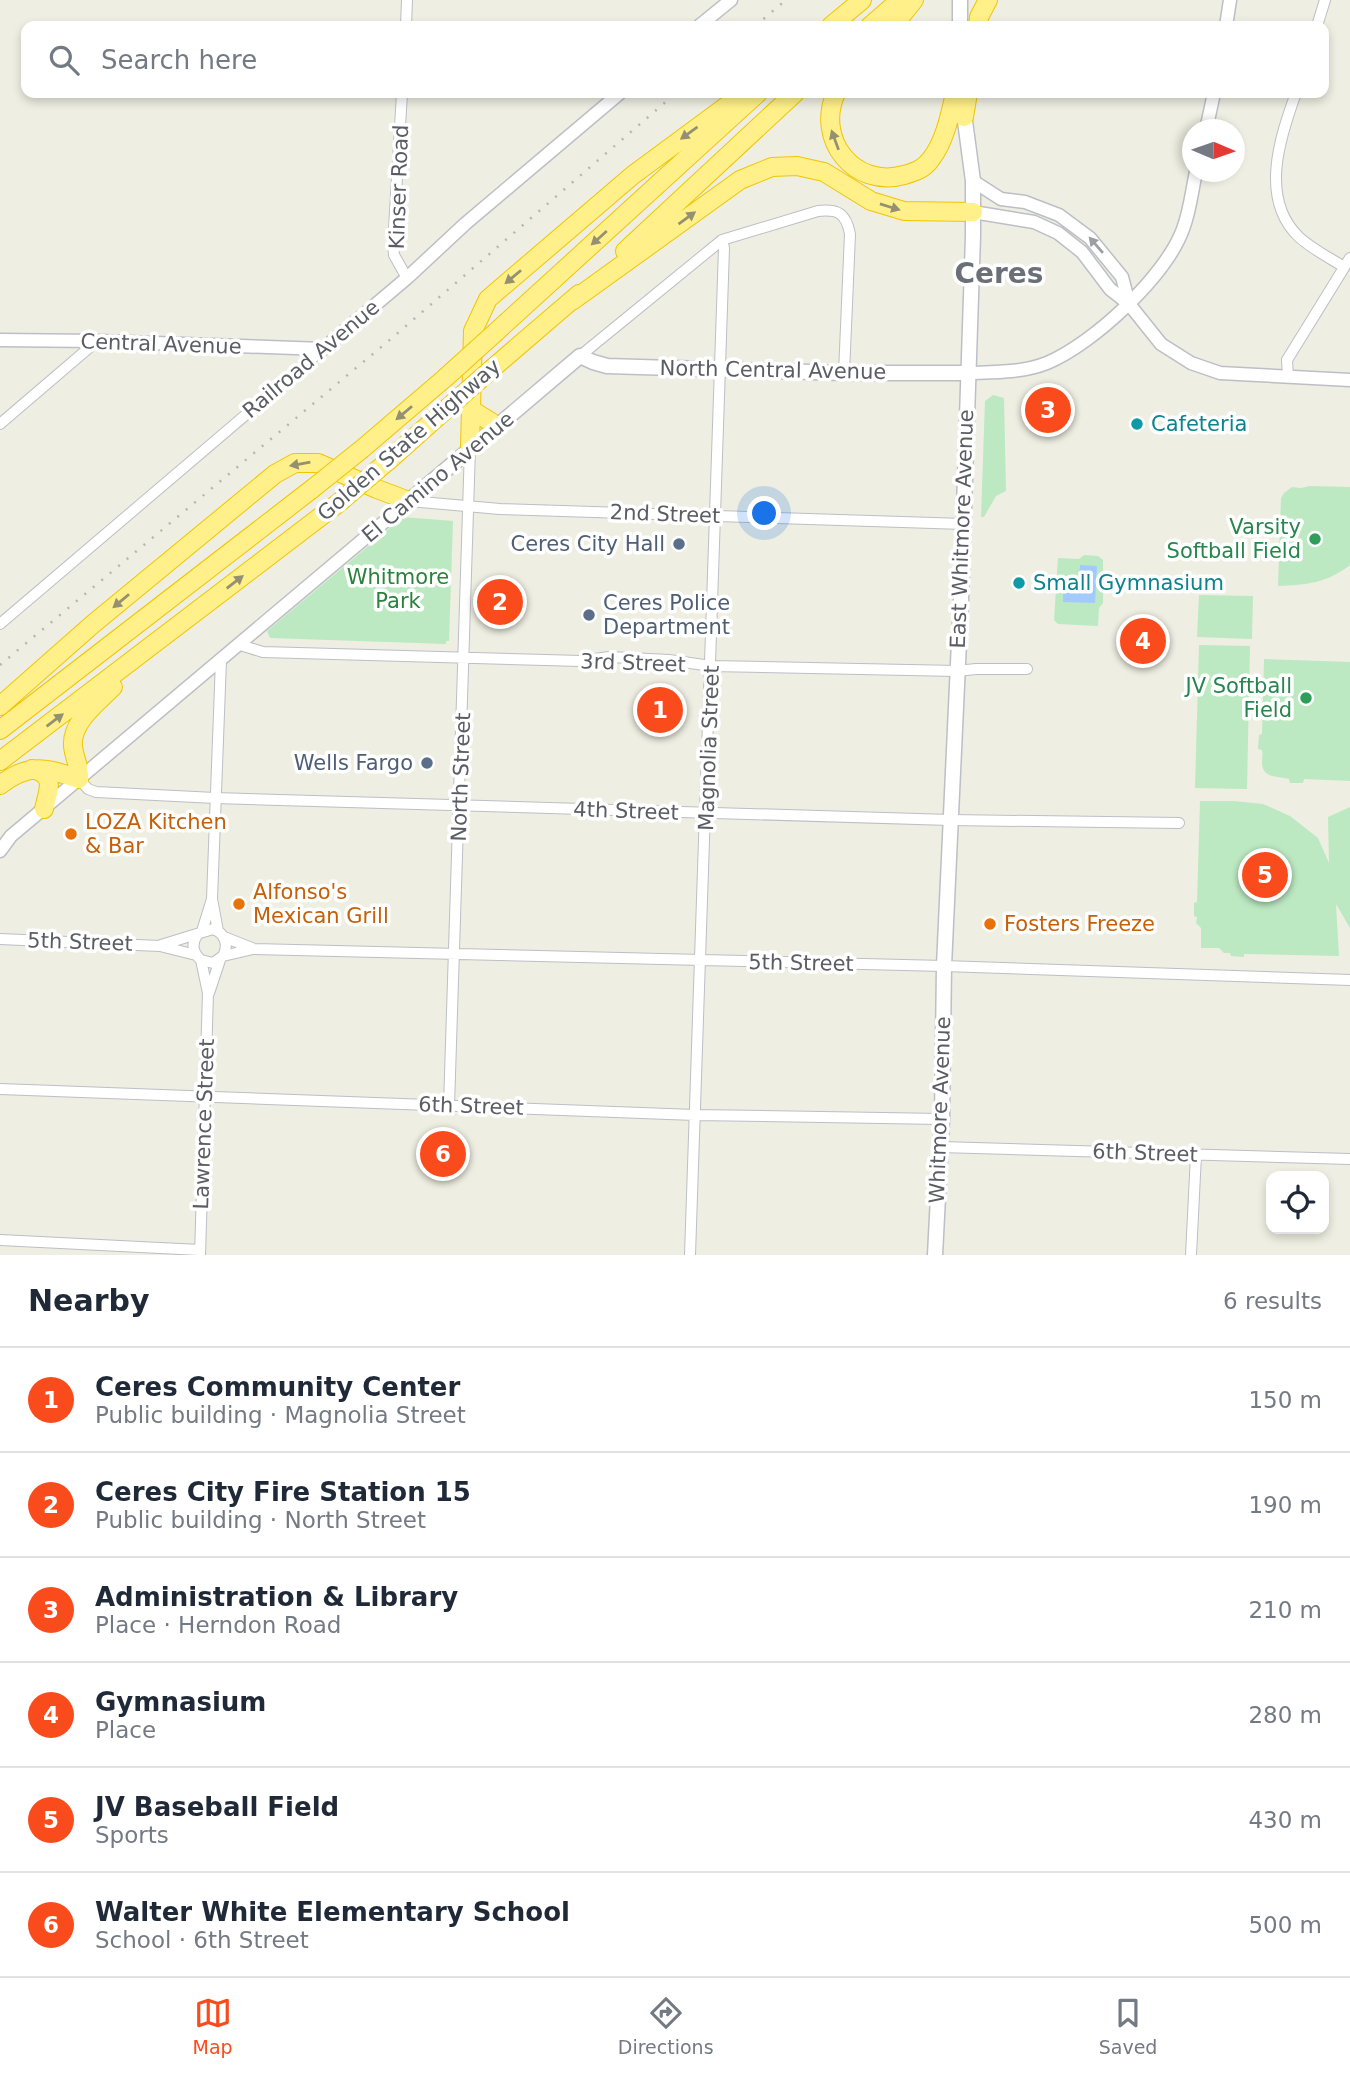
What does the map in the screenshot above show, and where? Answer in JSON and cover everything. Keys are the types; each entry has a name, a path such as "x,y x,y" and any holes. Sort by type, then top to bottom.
{"highway":[{"path":"837,21 862,0"},
{"path":"876,21 900,0"},
{"path":"897,21 914,0"},
{"path":"979,21 988,0"},
{"path":"470,449 473,331 488,299 633,175 737,98"},
{"name":"Golden State Highway","path":"0,730 362,449 446,378 753,98"},
{"name":"Golden State Highway","path":"0,761 341,501 572,300 790,98"},
{"path":"835,98 830,119 831,132 840,153 862,173 891,179 914,173 925,167 933,158 954,98"},
{"path":"964,117 967,98"},
{"path":"572,300 740,180 772,167 797,166 824,172 871,201 904,211 973,212"},
{"path":"470,410 492,422 496,429"},
{"path":"0,706 104,615 275,474 295,463 318,463 410,501"},
{"path":"0,785 22,771 32,769 51,769 79,779 80,766 72,743 81,721 98,701 184,622"},
{"path":"32,769 46,774 49,781 44,809"}],"main road":[{"path":"960,0 960,21"},
{"name":"East Whitmore Avenue","path":"944,966 964,524 973,212 973,181 962,98"},
{"name":"North Central Avenue","path":"580,356 607,366 844,373 967,373"},
{"name":"El Camino Avenue","path":"410,501 580,356"},
{"name":"Whitmore Avenue","path":"935,1255 942,1119 944,966"}],"street":[{"path":"406,21 407,0"},
{"path":"705,21 731,0"},
{"path":"1227,21 1230,0"},
{"path":"1319,21 1325,0"},
{"name":"Kinser Road","path":"402,98 393,245 394,255 407,278"},
{"name":"Railroad Avenue","path":"0,624 615,98"},
{"path":"1208,119 1213,98"},
{"path":"1288,377 1287,360 1347,263 1297,236 1279,206 1277,184 1280,139 1294,98"},
{"path":"973,181 1002,199 1025,202 1059,215 1090,238 1122,277 1129,304"},
{"path":"967,373 1010,371 1046,363 1094,335 1129,304 1162,268 1183,230 1194,182"},
{"name":"El Camino Avenue","path":"580,356 722,240 831,209 840,213 848,222 850,234 844,373"},
{"path":"973,212 1034,222 1058,233 1082,252 1110,289 1129,304 1161,344 1191,363 1220,373 1350,380"},
{"name":"Magnolia Street","path":"690,1255 712,666 724,248 722,240"},
{"path":"1337,281 1350,281"},
{"name":"Central Avenue","path":"0,340 323,349"},
{"path":"0,424 97,341"},
{"name":"North Street","path":"449,1105 470,449"},
{"name":"El Camino Avenue","path":"0,851 11,836 410,501"},
{"name":"2nd Street","path":"410,501 469,507 964,524"},
{"name":"3rd Street","path":"240,645 263,652 465,659 581,661 609,657 669,660 712,666 957,671 1027,669"},
{"path":"212,899 193,947 198,958 213,963 221,958 227,943 221,934 212,899 221,660"},
{"name":"4th Street","path":"79,779 88,789 96,792 215,798 950,820 1179,823"},
{"path":"200,933 209,929 221,934"},
{"name":"5th Street","path":"160,946 200,933"},
{"name":"5th Street","path":"221,934 253,948"},
{"name":"5th Street","path":"0,939 160,946 198,958"},
{"name":"5th Street","path":"221,958 253,948 944,966 1350,980"},
{"name":"Lawrence Street","path":"198,958 208,993 200,1252"},
{"name":"Lawrence Street","path":"208,993 221,958"},
{"name":"6th Street","path":"0,1089 695,1115 942,1119"},
{"name":"6th Street","path":"940,1147 1350,1159"},
{"path":"1191,1255 1196,1154"},
{"path":"0,1240 200,1252"}],"green space":[{"path":"993,395 1004,398 1006,491 996,496 984,517 981,517 985,401"},
{"name":"Varsity Softball Field","path":"1292,487 1350,487 1350,565 1333,576 1316,582 1278,586 1281,498"},
{"name":"Whitmore Park","path":"403,517 453,521 449,641 446,641 446,644 270,638 267,631"},
{"path":"1084,555 1098,556 1103,560 1103,603 1099,608 1098,626 1058,624 1054,620 1058,558 1079,559"},
{"path":"1199,595 1253,596 1252,639 1197,637"},
{"path":"1199,645 1250,646 1247,789 1195,788"},
{"name":"JV Softball Field","path":"1264,659 1350,662 1350,781 1304,779 1303,783 1290,783 1289,779 1271,776 1265,771 1262,750 1258,749 1259,735 1262,734"},
{"path":"1200,801 1263,804 1290,816 1318,838 1329,863 1328,817 1350,807 1350,928 1336,904 1339,956 1244,954 1244,957 1231,956 1219,948 1201,948 1201,928 1194,916 1194,903 1197,902"}],"water":[{"path":"1080,565 1097,566 1095,603 1063,602 1063,582 1079,583"}],"railway":[{"path":"761,21 786,0"},
{"path":"0,665 392,338 670,98"}],"place":[{"name":"Administration & Library","path":"1048,410"},
{"name":"Cafeteria","path":"1137,424"},
{"name":"Varsity Softball Field","path":"1315,539"},
{"name":"Ceres City Hall","path":"679,544"},
{"name":"Small Gymnasium","path":"1019,583"},
{"name":"Ceres City Fire Station 15","path":"500,602"},
{"name":"Ceres Police Department","path":"589,615"},
{"name":"Gymnasium","path":"1143,641"},
{"name":"JV Softball Field","path":"1306,698"},
{"name":"Ceres Community Center","path":"660,710"},
{"name":"Wells Fargo","path":"427,763"},
{"name":"LOZA Kitchen & Bar","path":"71,834"},
{"name":"JV Baseball Field","path":"1265,875"},
{"name":"Alfonso's Mexican Grill","path":"239,904"},
{"name":"Fosters Freeze","path":"990,924"},
{"name":"Walter White Elementary School","path":"443,1154"}],"district":[{"name":"Ceres","path":"999,273"}]}
